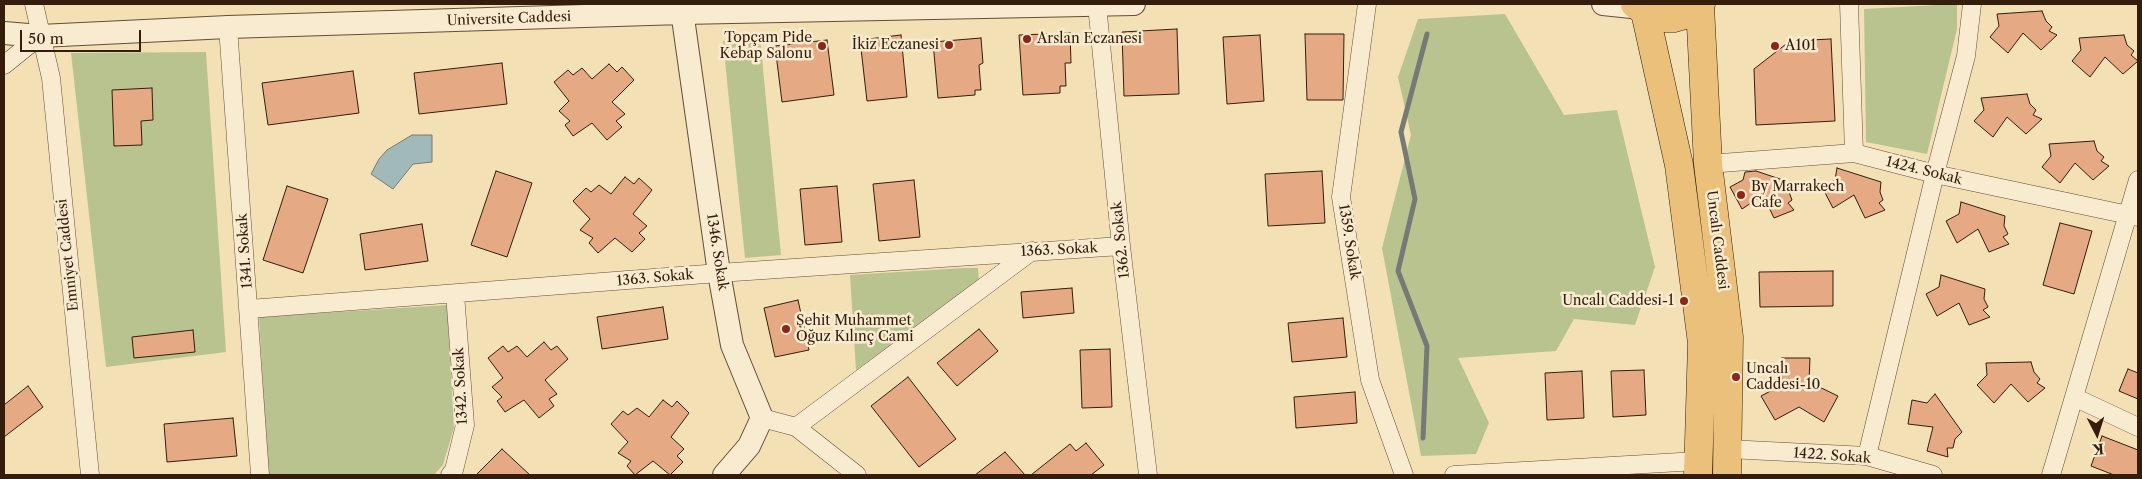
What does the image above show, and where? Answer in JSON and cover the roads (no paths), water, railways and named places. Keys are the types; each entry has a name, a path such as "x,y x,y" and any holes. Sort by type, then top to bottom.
{"main road":[{"path":"1640,8 1659,18 1674,18 1688,14 1701,5"},
{"name":"Uncalı Caddesi","path":"1701,5 1708,164 1729,337 1727,462"},
{"name":"Uncalı Caddesi","path":"1640,8 1679,165 1702,343 1698,468"}],"street":[{"name":"Emniyet Caddesi","path":"34,4 40,36 52,78 89,467"},
{"name":"Universite Caddesi","path":"4,33 40,36 682,8 1134,4"},
{"name":"1359. Sokak","path":"1367,4 1341,197 1370,380 1404,475"},
{"path":"1602,4 1640,8"},
{"path":"1849,4 1854,153"},
{"path":"1867,456 1935,174 1966,56 1972,4"},
{"name":"1362. Sokak","path":"1097,5 1121,246 1148,475"},
{"name":"1346. Sokak","path":"682,8 719,273 732,346 762,418"},
{"name":"1341. Sokak","path":"228,27 260,475"},
{"path":"4,65 40,36"},
{"name":"1424. Sokak","path":"1708,164 1854,153 1935,174 2133,217"},
{"path":"2051,475 2133,217 2138,180"},
{"name":"1363. Sokak","path":"249,309 719,273 1121,246"},
{"path":"796,427 1033,251"},
{"name":"1342. Sokak","path":"450,475 454,470 465,424 455,294"},
{"path":"2074,398 2138,427"},
{"path":"724,475 749,446 762,418 796,427 857,475"},
{"name":"1422. Sokak","path":"1727,462 1867,456 1933,475"},
{"path":"1454,475 1698,468"}],"water":[{"path":"412,135 432,135 432,162 413,164 393,189 371,174 379,159 387,150"}],"waterway":[{"path":"1423,438 1427,346 1398,271 1415,199 1401,132 1427,34"}],"place":[{"name":"Arslan Eczanesi","path":"1027,39"},
{"name":"İkiz Eczanesi","path":"949,45"},
{"name":"Topçam Pide Kebap Salonu","path":"822,46"},
{"name":"A101","path":"1775,46"},
{"name":"By Marrakech Cafe","path":"1741,195"},
{"name":"Uncalı Caddesi-1","path":"1684,301"},
{"name":"Şehit Muhammet Oğuz Kılınç Cami","path":"786,329"},
{"name":"Uncalı Caddesi-10","path":"1736,377"}]}
